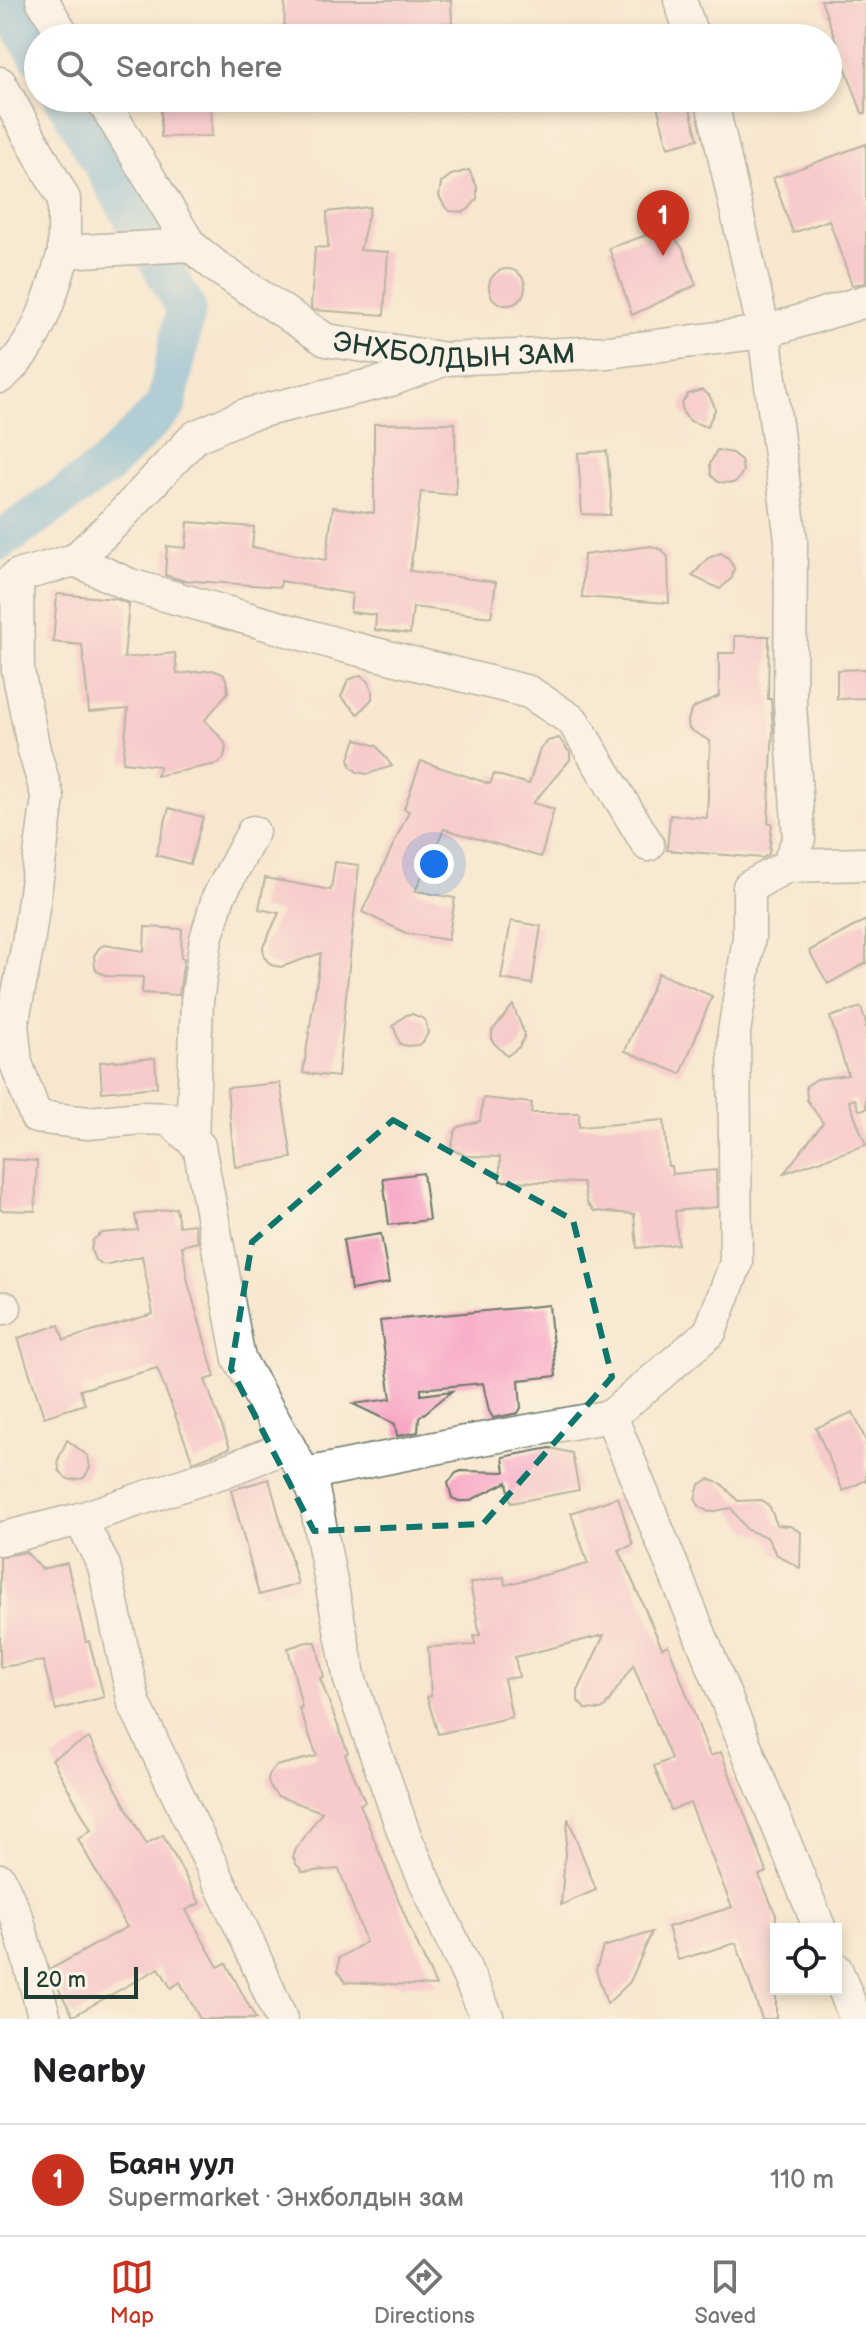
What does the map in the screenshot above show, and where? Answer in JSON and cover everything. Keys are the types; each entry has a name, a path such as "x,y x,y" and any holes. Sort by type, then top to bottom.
{"street":[{"path":"42,0 57,24"},
{"path":"680,0 688,24"},
{"path":"0,83 64,199 64,252 46,311 14,366 0,377"},
{"name":"ЭНХБОЛДЫН ЗАМ","path":"109,112 190,245 218,268 326,340 446,359 608,352 764,332 866,301"},
{"path":"714,112 764,332 791,540 790,703 799,839 787,866"},
{"path":"64,252 190,245"},
{"path":"446,359 391,380 245,415 195,437 75,560 9,582 18,671 34,750 48,798 31,930 12,1024 16,1063 36,1117 88,1123 169,1119 199,1146 239,1359 313,1489 350,1680 406,1839 488,2019"},
{"path":"75,560 130,585 344,646 529,692 573,721 648,845"},
{"path":"192,1140 197,1001 206,939 218,898 253,832"},
{"path":"306,1474 611,1416 710,1332 736,1263 734,1032 749,938 749,887 787,866 866,864"},
{"path":"611,1416 818,1923"},
{"path":"0,1539 80,1519 222,1472 289,1446"},
{"path":"80,1519 104,1566 134,1703 248,1942 281,2019"},
{"path":"0,1880 18,1921 45,2019"},
{"path":"842,1984 856,2019"}],"highlighted area":[{"path":"393,1120 573,1220 612,1377 483,1524 314,1531 231,1369 252,1242"}],"building":[{"path":"285,0 451,0 452,23 284,24"},
{"path":"821,0 866,0 866,113 862,113 842,58 842,24 830,24"},
{"path":"161,112 211,112 212,136 161,137"},
{"path":"659,112 691,112 698,139 668,147"},
{"path":"866,144 866,283 852,285 829,220 793,233 773,178"},
{"path":"469,170 477,187 477,199 463,212 450,211 439,196 441,183 451,175"},
{"path":"370,207 360,250 388,252 384,315 314,310 311,307 315,247 328,248 327,212"},
{"path":"667,228 683,249 696,285 632,315 609,248"},
{"path":"507,269 519,275 525,287 519,299 507,305 495,299 489,287 495,275"},
{"path":"702,390 709,395 715,410 707,427 690,421 682,408 688,394"},
{"path":"455,423 456,495 421,492 410,571 496,582 491,617 413,607 410,634 375,630 376,615 350,612 352,594 281,581 280,587 181,580 165,575 167,546 186,548 188,522 254,527 252,547 326,560 333,507 374,513 374,424"},
{"path":"717,450 732,453 741,460 743,471 733,483 718,482 711,475 710,464"},
{"path":"607,451 610,515 582,514 578,453"},
{"path":"651,546 662,550 668,557 669,603 582,597 584,555"},
{"path":"721,553 734,568 732,578 720,589 692,576 708,558"},
{"path":"57,594 116,599 129,604 124,658 175,653 177,674 213,670 223,674 228,692 205,720 224,741 226,747 221,761 156,776 160,766 123,762 128,709 89,712 82,645 53,642"},
{"path":"735,636 769,636 768,699 771,699 773,729 769,854 762,858 667,850 670,815 707,818 710,741 689,729 688,721 695,707 719,696 719,653 735,653"},
{"path":"866,669 866,698 837,699 837,670"},
{"path":"361,675 369,682 372,699 358,714 341,697 348,680"},
{"path":"559,738 570,753 570,760 533,803 554,809 541,857 444,829 415,891 455,898 448,940 406,933 362,912 409,811 404,809 421,761 490,784 494,774 529,784 540,749 548,741"},
{"path":"356,739 377,746 392,766 368,774 357,772 351,767 349,759"},
{"path":"169,808 203,817 190,864 156,855"},
{"path":"335,862 359,865 338,1077 303,1073 321,953 281,967 271,965 264,957 263,947 279,913 259,909 265,878 331,890"},
{"path":"866,920 866,963 828,984 809,951"},
{"path":"511,921 541,926 532,984 501,979"},
{"path":"145,927 182,929 181,958 184,958 179,995 142,993 143,977 107,976 95,967 94,956 104,945 144,951"},
{"path":"658,973 712,996 681,1074 625,1051"},
{"path":"513,1005 524,1038 519,1047 507,1056 492,1041 492,1031"},
{"path":"861,1007 866,1023 866,1109 859,1110 855,1099 849,1101 866,1145 784,1173 823,1123 807,1100 806,1086 817,1079 848,1075 830,1017"},
{"path":"412,1014 426,1022 428,1033 418,1045 400,1044 393,1025"},
{"path":"155,1058 157,1087 102,1092 100,1062"},
{"path":"280,1083 292,1158 235,1167 227,1088"},
{"path":"483,1098 532,1103 531,1113 579,1113 579,1127 664,1120 668,1166 671,1166 672,1174 716,1170 717,1207 675,1211 678,1244 637,1248 634,1214 594,1211 587,1203 583,1183 500,1181 500,1157 466,1156 451,1149 459,1127 480,1121"},
{"path":"2,1159 37,1161 35,1211 0,1210"},
{"path":"423,1173 429,1220 389,1225 383,1178"},
{"path":"176,1208 179,1226 194,1224 198,1242 182,1246 188,1282 215,1377 205,1380 230,1448 193,1462 157,1368 80,1390 85,1404 44,1417 18,1338 59,1325 64,1340 153,1314 142,1256 104,1265 95,1260 91,1250 93,1240 102,1233 138,1230 135,1215"},
{"path":"381,1234 389,1283 351,1290 343,1240"},
{"path":"549,1305 556,1376 519,1380 521,1408 518,1413 493,1418 483,1383 421,1389 421,1395 452,1391 419,1418 418,1432 397,1436 395,1424 353,1404 391,1399 380,1321"},
{"path":"853,1412 866,1441 866,1480 843,1491 816,1428"},
{"path":"67,1440 88,1456 90,1467 84,1478 71,1480 59,1470 58,1460"},
{"path":"550,1448 572,1453 579,1490 511,1503 507,1482 469,1501 452,1498 448,1483 456,1473 505,1472 503,1457"},
{"path":"269,1479 298,1584 259,1595 231,1490"},
{"path":"709,1479 722,1484 738,1501 762,1500 770,1507 777,1525 790,1526 801,1532 800,1568 776,1554 767,1537 747,1530 731,1508 709,1512 700,1507 695,1499 699,1485"},
{"path":"618,1497 633,1545 619,1550 662,1648 668,1645 710,1756 721,1752 767,1872 759,1875 776,1915 776,1923 770,1923 770,1995 776,1995 776,2019 762,2019 736,1943 678,1960 668,1927 732,1907 690,1803 671,1810 654,1766 671,1759 633,1665 601,1710 585,1709 578,1701 578,1691 604,1635 515,1657 519,1677 504,1679 512,1717 438,1734 427,1697 431,1696 428,1647 475,1645 474,1636 480,1635 470,1583 504,1577 505,1585 588,1564 571,1513"},
{"path":"26,1552 42,1569 67,1563 86,1642 89,1641 104,1697 56,1710 43,1661 0,1667 0,1557"},
{"path":"316,1642 324,1677 320,1678 348,1753 345,1754 365,1802 360,1804 436,1986 346,1982 338,1971 339,1958 366,1942 339,1869 303,1872 293,1857 322,1812 277,1796 268,1781 276,1766 317,1756 299,1708 302,1707 288,1648"},
{"path":"89,1738 146,1844 163,1835 200,1903 186,1910 218,1967 226,1963 256,2019 200,2019 180,1982 171,1988 159,1968 73,2016 51,1969 127,1927 78,1839 91,1830 52,1759"},
{"path":"568,1818 596,1890 561,1905"},
{"path":"652,1932 630,1982 607,2004 596,1970 603,1947"}],"waterway":[{"path":"6,0 24,30"},
{"path":"0,541 104,468 166,406 186,308 72,112"}],"place":[{"name":"Баян уул","path":"663,256"}]}
